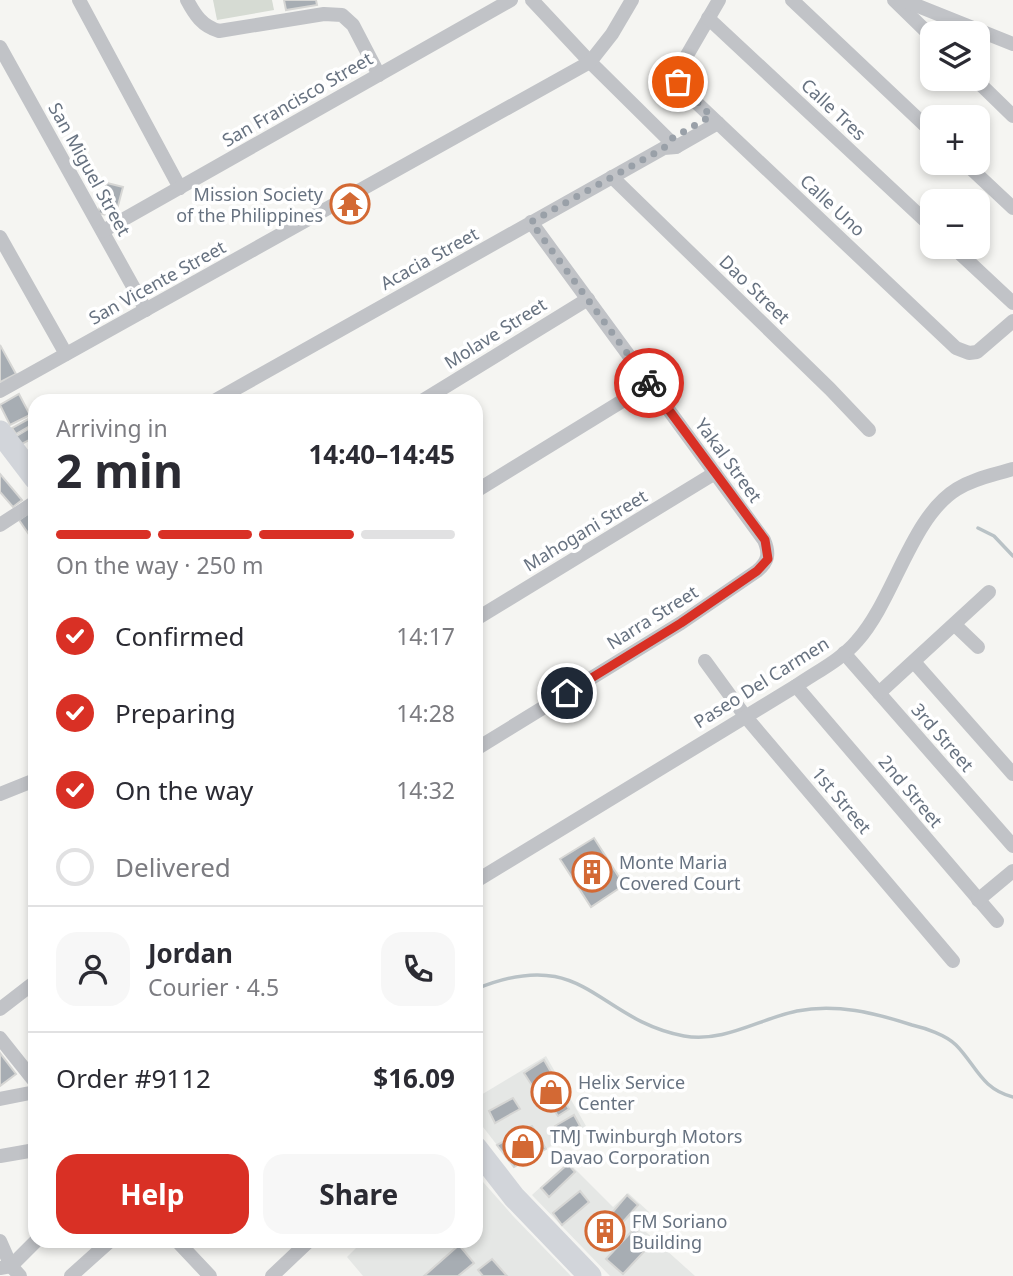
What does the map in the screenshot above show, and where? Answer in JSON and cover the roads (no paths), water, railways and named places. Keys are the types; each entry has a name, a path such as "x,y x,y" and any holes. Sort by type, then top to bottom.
{"main road":[{"path":"0,432 28,469"},
{"path":"483,1157 514,1197 590,1276"}],"street":[{"path":"79,0 180,188"},
{"path":"187,0 200,21 219,31 324,14 342,15 353,25 379,75"},
{"name":"San Francisco Street","path":"103,231 511,0"},
{"path":"532,0 669,145"},
{"path":"590,62 612,34 632,0"},
{"path":"708,18 719,0"},
{"path":"792,0 920,121"},
{"path":"894,0 920,25"},
{"path":"903,0 1013,44"},
{"name":"Calle Uno","path":"708,18 683,60 677,77 682,89 956,348 970,353 984,347 1013,321"},
{"name":"Calle Tres","path":"708,18 920,216"},
{"name":"San Miguel Street","path":"0,47 146,310"},
{"name":"San Vicente Street","path":"0,391 590,62"},
{"path":"987,91 1013,116"},
{"name":"Acacia Street","path":"226,394 715,120"},
{"path":"978,175 1013,208"},
{"name":"Dao Street","path":"612,177 869,430"},
{"name":"Yakal Street","path":"531,222 765,540 768,553"},
{"path":"0,237 66,354"},
{"path":"966,259 1013,303"},
{"name":"Molave Street","path":"433,394 588,299"},
{"path":"483,487 650,384"},
{"name":"Paseo Del Carmen","path":"483,877 796,686 844,653 857,642 872,621 934,509 967,483 1013,469"},
{"name":"Mahogani Street","path":"483,615 715,473"},
{"path":"0,525 28,507"},
{"name":"Narra Street","path":"483,745 681,623 757,571 768,559 768,553"},
{"path":"879,693 989,592"},
{"path":"955,625 978,647"},
{"name":"3rd Street","path":"844,653 1013,846"},
{"name":"1st Street","path":"705,661 744,716 953,961"},
{"path":"914,662 1013,774"},
{"name":"2nd Street","path":"796,686 996,921"},
{"path":"0,794 28,783"},
{"path":"978,900 1013,871"},
{"path":"0,1009 28,987"},
{"path":"0,1038 28,1073"},
{"path":"0,1099 28,1093"},
{"path":"0,1156 28,1151"},
{"path":"0,1241 10,1270 30,1248"},
{"path":"71,1276 102,1248"},
{"path":"184,1248 210,1276"},
{"path":"272,1276 302,1248"}],"waterway":[{"path":"978,528 994,536 1013,556"},
{"path":"483,987 513,977 542,975 566,980 588,989 654,1027 684,1036 713,1036 812,1009 870,1013 947,1038 986,1082 1013,1097"}],"place":[{"name":"Mission Society of the Philippines","path":"350,204"},
{"name":"Monte Maria Covered Court","path":"592,872"},
{"name":"Helix Service Center","path":"551,1092"},
{"name":"TMJ Twinburgh Motors Davao Corporation","path":"523,1146"},
{"name":"FM Soriano Building","path":"605,1231"}]}
